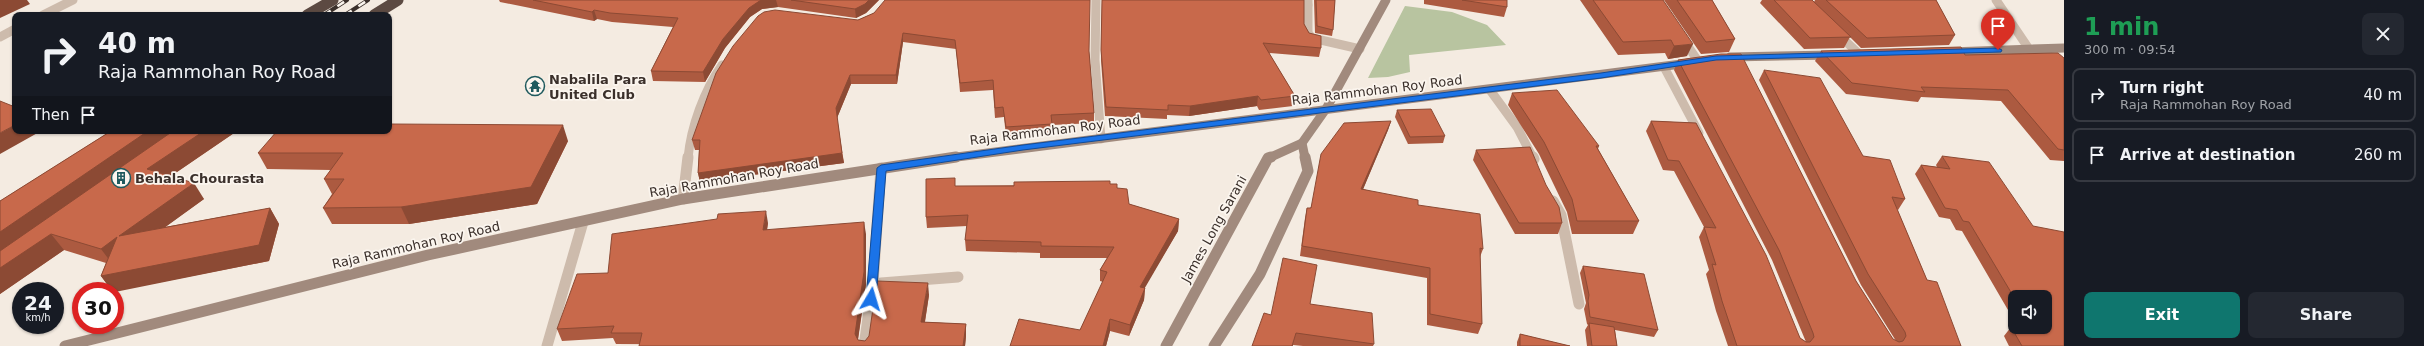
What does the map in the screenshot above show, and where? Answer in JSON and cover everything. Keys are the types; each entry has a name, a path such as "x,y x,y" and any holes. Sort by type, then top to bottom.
{"highway":[{"path":"312,12 333,0"},
{"path":"379,12 398,0"}],"main road":[{"path":"1214,346 1260,274 1308,171 1302,143 1326,110 1386,0"},
{"path":"1936,52 2064,48"},
{"path":"1722,58 1863,54"},
{"name":"Raja Rammohan Roy Road","path":"65,346 428,255 683,200 979,153 1490,90 1664,67 1710,59"},
{"name":"James Long Sarani","path":"1166,346 1268,158 1302,143"}],"street":[{"path":"49,12 73,0"},
{"path":"1096,0 1095,60 1101,139"},
{"path":"1996,0 2029,50"},
{"path":"1308,2 1308,34 1312,38 1360,49"},
{"path":"1831,27 1863,54"},
{"path":"1677,30 1698,61"},
{"path":"0,37 12,31"},
{"path":"1741,57 1748,71"},
{"path":"683,200 690,138 713,78 726,58"},
{"path":"1664,67 1704,144"},
{"path":"1490,90 1517,127 1539,172"},
{"path":"864,346 873,283 881,168"},
{"path":"1548,192 1561,215 1579,304"},
{"path":"547,346 583,222"},
{"path":"873,283 958,277"}],"green space":[{"path":"1405,6 1452,12 1487,25 1506,45 1409,55 1410,72 1388,77 1368,78"}],"building":[{"path":"533,0 761,0 749,8 723,39 703,72 651,71 678,18 610,13 594,10 592,12"},
{"path":"791,0 869,0 865,4 855,9"},
{"path":"885,0 1090,0 1089,51 1094,113 1051,115 1052,124 1006,127 1003,107 995,108 993,80 960,83 955,40 903,33 896,75 850,75 836,108 842,153 698,173 700,140 692,140 716,73 733,46 758,16 764,12 775,10 858,20 874,13"},
{"path":"1102,0 1304,0 1304,24 1309,33 1321,36 1321,48 1263,43 1295,96 1261,100 1258,96 1190,106 1168,105 1168,110 1106,107 1101,50"},
{"path":"1316,0 1335,0 1333,30 1317,26"},
{"path":"1462,0 1507,0 1507,7"},
{"path":"1593,0 1663,0 1693,44 1674,46 1671,40 1623,42"},
{"path":"1677,0 1712,0 1735,39 1706,42"},
{"path":"1774,0 1812,0 1851,37 1810,38"},
{"path":"1826,0 1936,0 1955,35 1867,38"},
{"path":"1961,47 1965,55 2058,53 2064,58 2064,150 2058,149 2008,90 1921,87 1925,92 1852,83 1821,51"},
{"path":"1721,54 1741,54 1856,281 1893,339 1899,342 1903,341 1906,336 1905,332 1868,274 1764,70 1820,78 1863,156 1890,160 1905,199 1892,197 1927,280 1937,282 1961,346 1737,346 1722,301 1712,264 1716,265 1704,227 1716,228 1679,161 1668,160 1651,121 1696,123 1766,255 1800,338 1806,342 1810,342 1814,337 1779,250 1678,60"},
{"path":"1557,90 1599,146 1596,146 1639,221 1577,221 1572,199 1544,142 1512,93"},
{"path":"0,101 12,106 12,127 0,133"},
{"path":"1431,109 1445,136 1410,137 1397,110"},
{"path":"1391,121 1361,189 1418,200 1418,205 1480,214 1483,249 1480,248 1482,324 1430,314 1430,268 1302,246 1307,208 1311,208 1321,154 1344,123"},
{"path":"392,124 563,125 531,187 401,207 323,208 344,179 324,179 343,153 258,153 274,134 392,134"},
{"path":"106,134 144,134 0,232 0,201"},
{"path":"169,134 200,134 147,169 194,183 119,236 270,208 259,245 101,276 117,237 101,249 51,234 0,268 0,251"},
{"path":"1530,147 1546,185 1559,207 1562,223 1519,223 1476,150"},
{"path":"1942,156 1989,162 2033,226 2064,232 2064,346 2022,346 2015,334 2052,334 2052,290 2010,290 1969,222 1963,221 1957,210 1945,208 1921,165 1950,169"},
{"path":"955,178 955,186 1014,186 1014,182 1110,181 1110,184 1117,184 1117,188 1127,189 1129,204 1179,219 1140,287 1145,288 1130,325 1110,319 1103,346 1010,346 1019,319 1080,330 1107,272 1100,270 1114,247 1041,246 1041,242 965,240 968,215 926,217 926,179"},
{"path":"766,211 763,230 864,222 864,272 855,334 858,340 865,341 869,336 877,281 928,283 921,322 966,324 963,346 639,346 642,333 611,333 614,326 557,329 577,274 608,273 612,234 717,219 718,214"},
{"path":"1283,258 1317,265 1310,304 1372,313 1374,344 1296,333 1292,346 1252,346 1264,313 1271,315"},
{"path":"1583,266 1644,274 1658,330 1590,317 1588,301 1589,295"},
{"path":"1589,323 1614,327 1617,346 1592,346"},
{"path":"1520,334 1570,346 1520,346"}],"railway":[{"path":"329,12 347,0"},
{"path":"350,12 368,0"}],"place":[{"name":"Nabalila Para United Club","path":"535,86"},
{"name":"Behala Chourasta","path":"121,178"}],"route":[{"path":"871,299 881,168 972,154 1601,76 1716,58 1998,50"}]}
